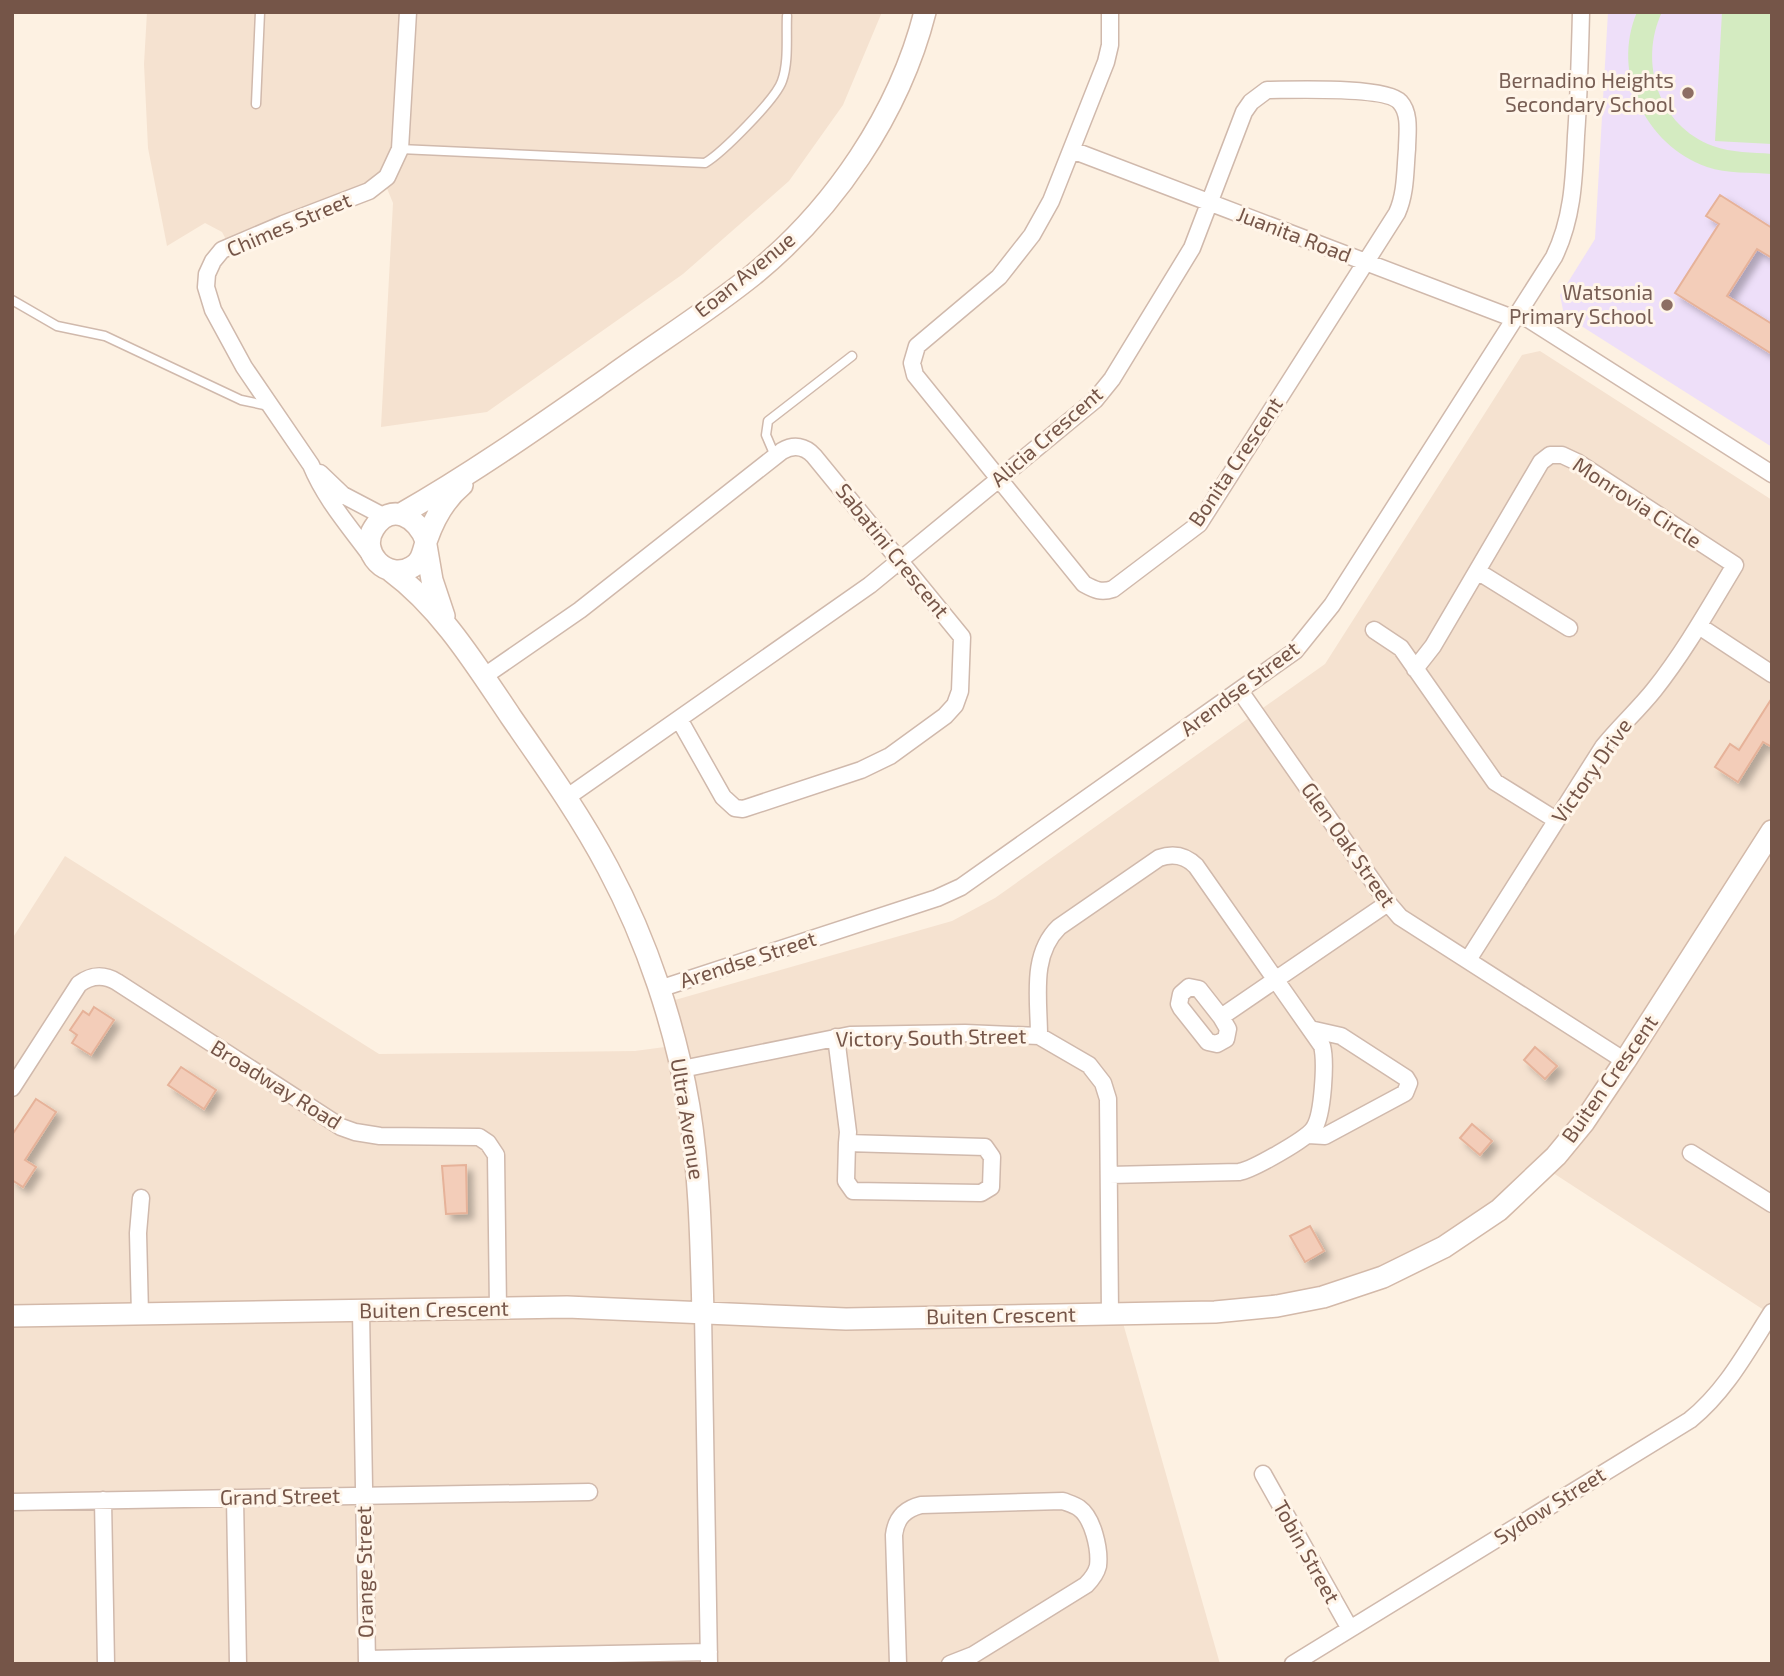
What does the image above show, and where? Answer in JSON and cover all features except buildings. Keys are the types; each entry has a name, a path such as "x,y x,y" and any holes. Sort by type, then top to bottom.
{"street":[{"name":"Chimes Street","path":"393,516 343,495 311,465 244,367 213,310 206,287 207,274 222,250 369,191 387,177 400,149 408,12"},
{"name":"Eoan Avenue","path":"393,516 482,466 753,275 810,220 846,176 890,104 905,72 925,12"},
{"name":"Bonita Crescent","path":"1110,12 1110,45 1106,62 1051,201 1032,235 999,277 917,345 912,363 915,375 1084,584 1104,592 1113,589 1199,524 1366,263"},
{"name":"Arendse Street","path":"659,989 937,898 961,887 1296,651 1323,617 1555,257 1564,237 1570,209 1580,73 1581,12"},
{"name":"Alicia Crescent","path":"566,798 900,561 1095,400 1112,379 1192,248 1244,112 1259,94 1267,90 1357,91 1389,95 1400,101 1406,111 1408,130 1404,198 1366,263"},
{"name":"Juanita Road","path":"1072,150 1366,263 1517,316 1772,474"},
{"name":"Sabatini Crescent","path":"483,677 580,610 782,451 793,447 810,452 961,637 963,646 960,691 955,705 945,716 900,749 861,770 743,809 735,807 723,797 679,719"},
{"name":"Monrovia Circle","path":"1415,669 1433,646 1541,462 1550,454 1562,455 1577,462 1735,565 1699,626"},
{"name":"Chimes Street","path":"311,465 318,483 332,505 372,557"},
{"name":"Eoan Avenue","path":"426,543 451,494 482,466"},
{"path":"393,516 413,519 422,528 426,543 422,557 414,566 403,571 391,571 380,566 372,557 369,546 370,534 376,524 393,516"},
{"name":"Ultra Avenue","path":"426,543 439,603 453,634"},
{"name":"Ultra Avenue","path":"391,571 414,588 453,634 566,798 620,891 659,989 682,1069 698,1197 703,1313 709,1658"},
{"path":"1477,571 1569,628"},
{"path":"1699,626 1772,674"},
{"name":"Victory Drive","path":"1468,960 1603,747 1653,692 1699,626"},
{"path":"1374,630 1401,648 1495,782 1556,820"},
{"name":"Glen Oak Street","path":"1240,691 1400,917 1625,1061"},
{"name":"Buiten Crescent","path":"12,1316 567,1307 846,1319 1215,1312 1277,1306 1323,1297 1383,1277 1432,1253 1499,1210 1556,1156 1584,1122 1625,1061 1772,831"},
{"path":"1039,1036 1039,963 1046,942 1059,928 1165,856 1185,857 1196,866 1321,1046 1324,1056 1319,1116 1317,1125 1308,1135 1245,1171 1108,1175"},
{"path":"1221,1017 1388,903"},
{"name":"Broadway Road","path":"12,1088 79,984 90,978 104,977 117,982 341,1127 380,1136 479,1137 488,1143 496,1155 498,1309"},
{"path":"1308,1135 1325,1136 1405,1093 1409,1083 1406,1078 1341,1036 1310,1029"},
{"name":"Victory South Street","path":"682,1069 850,1035 965,1033 1039,1036 1089,1065 1103,1083 1108,1099 1110,1314"},
{"path":"836,1037 848,1132 847,1143 846,1181 853,1191 981,1193 990,1187 992,1157 985,1147 847,1143"},
{"path":"1691,1153 1772,1204"},
{"path":"140,1314 138,1233 141,1198"},
{"name":"Orange Street","path":"361,1311 367,1662 709,1658"},
{"name":"Sydow Street","path":"1293,1664 1690,1420 1714,1399 1727,1383 1772,1312"},
{"name":"Tobin Street","path":"1262,1474 1350,1629"},
{"name":"Grand Street","path":"12,1502 589,1492"},
{"path":"235,1498 238,1664"},
{"path":"103,1500 106,1664"},
{"path":"898,1664 894,1535 902,1514 921,1505 1063,1501 1079,1508 1087,1517 1098,1553 1098,1567 1094,1577 1086,1585 973,1656 950,1664"}],"lane":[{"path":"256,104 260,12"},
{"path":"400,149 705,163 744,127 778,89 783,79 787,16"},
{"path":"12,300 57,326 105,336 241,400 269,406"},
{"path":"775,456 766,435 768,422 852,356"}],"shaded area":[{"path":"147,12 882,12 843,105 789,181 683,274 487,412 381,427 393,203 386,186 231,249 222,232 205,223 167,246 148,148 144,64"},
{"path":"1608,12 1772,12 1772,447 1564,315 1560,295 1595,239"},
{"path":"1540,351 1772,500 1770,1314 1547,1169 1502,1212 1323,1298 1121,1316 1220,1664 12,1664 12,939 65,856 379,1054 635,1051 680,1045 668,1002 952,921 995,898 1325,664 1522,355"}],"green space":[{"path":"1637,12 1662,12 1652,52 1653,72 1658,91 1679,124 1694,137 1713,146 1772,154 1772,174 1731,172 1707,167 1685,157 1666,142 1651,124 1639,104 1631,82 1628,59 1630,35"},
{"path":"1722,12 1772,12 1772,144 1715,141"}],"place":[{"name":"Bernadino Heights Secondary School","path":"1688,93"},
{"name":"Watsonia Primary School","path":"1667,305"}]}
